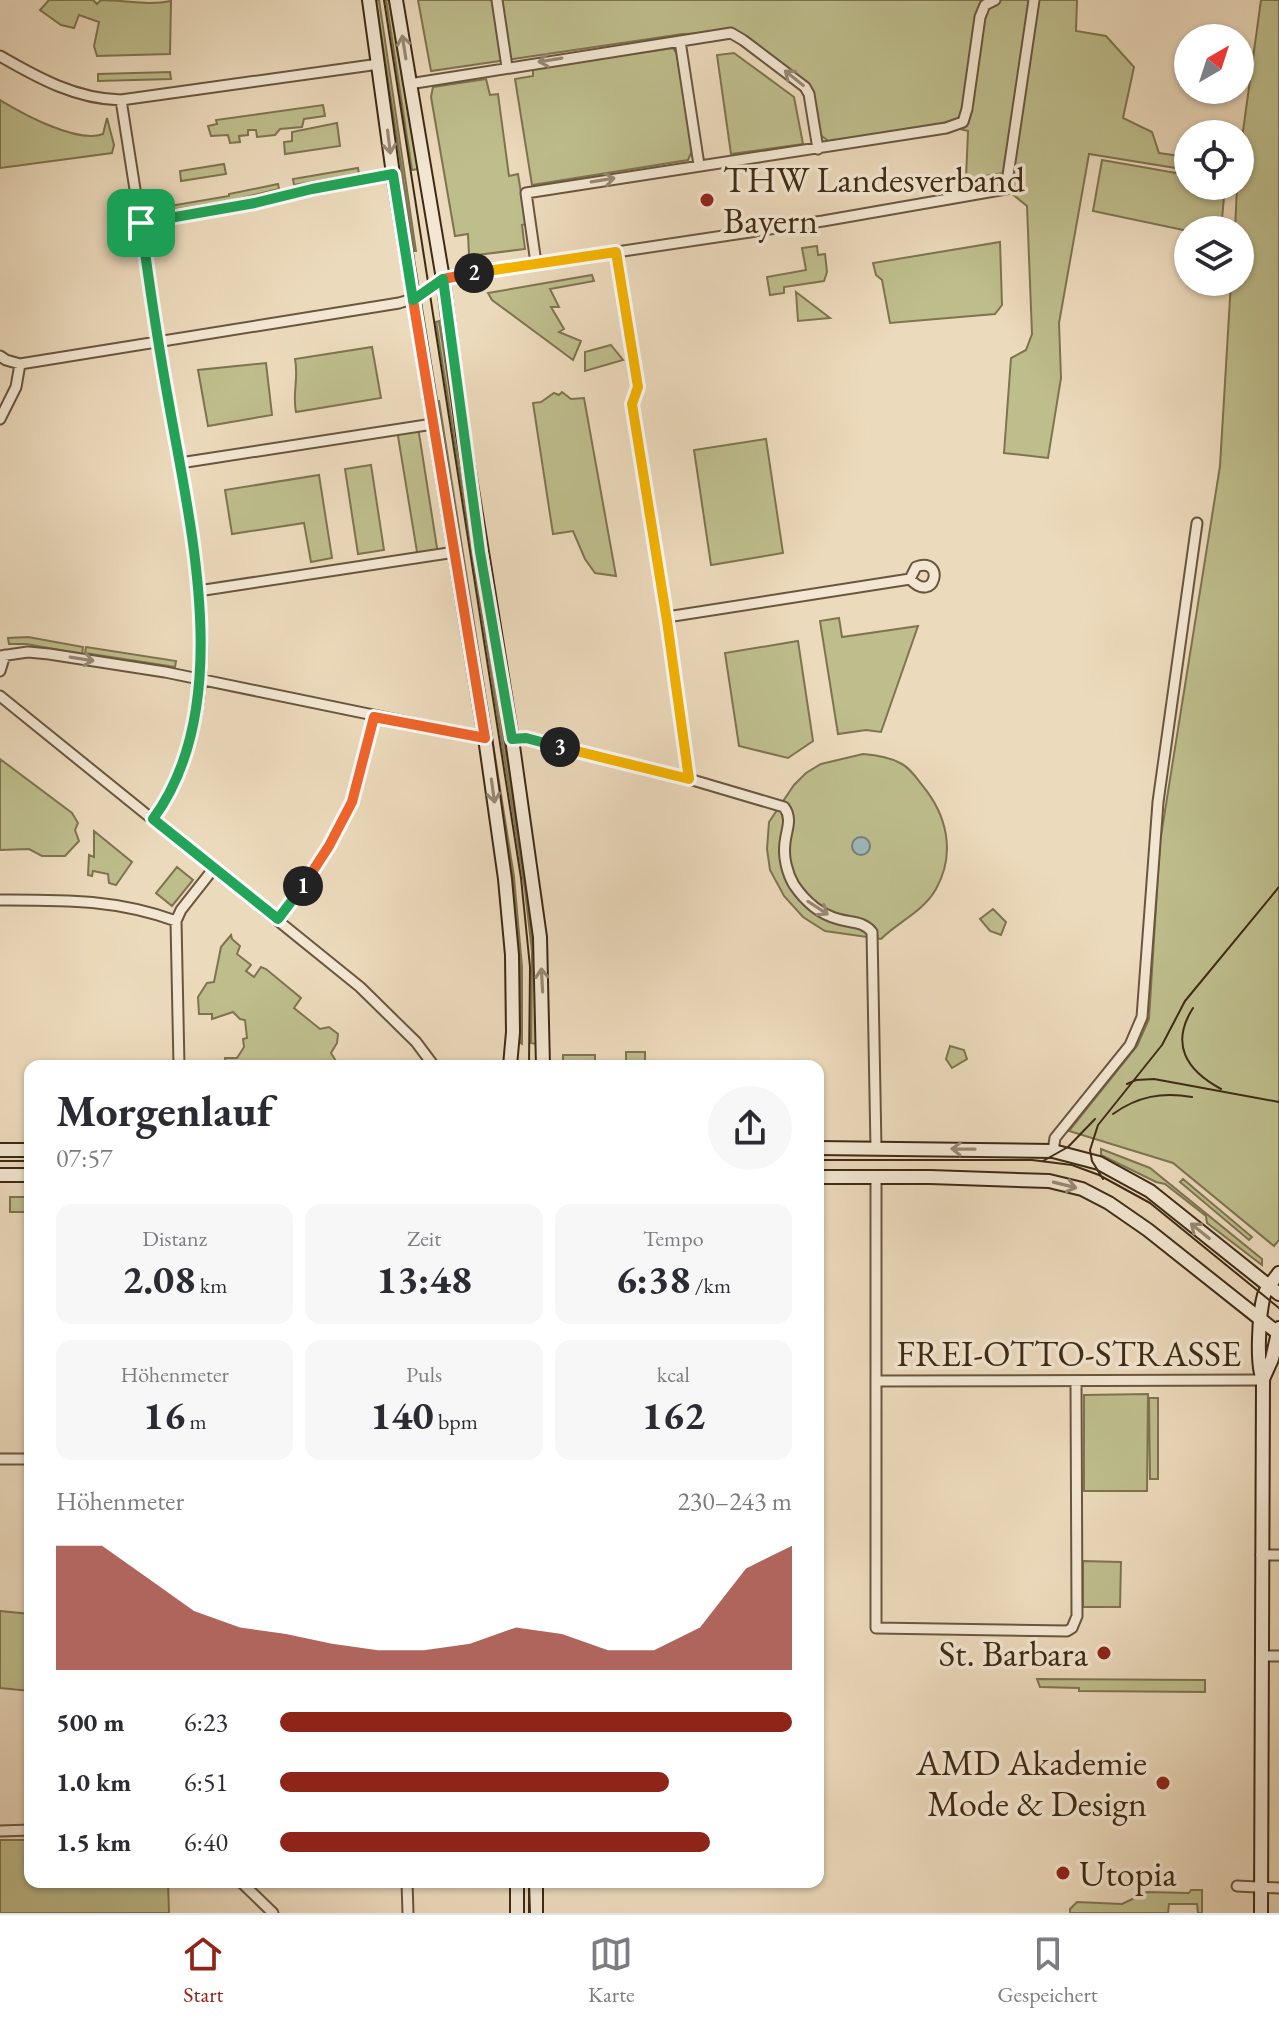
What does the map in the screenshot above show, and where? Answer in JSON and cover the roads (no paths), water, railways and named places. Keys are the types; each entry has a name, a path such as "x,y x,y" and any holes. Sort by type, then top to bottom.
{"main road":[{"path":"369,0 393,174 505,879 512,955 511,1060"},
{"path":"396,0 443,279 480,552 512,739 540,937 543,1060"},
{"path":"824,1148 1053,1151 1099,1163 1150,1191 1274,1290"},
{"path":"0,1150 24,1150"},
{"path":"0,1175 24,1175"},
{"path":"824,1177 1049,1181 1082,1189 1148,1230 1261,1321 1279,1331 1263,1380 1261,1913"},
{"path":"1263,1380 1260,1374 1264,1296 1274,1290 1279,1273"},
{"path":"517,1888 517,1913"},
{"path":"536,1888 536,1913"}],"street":[{"path":"497,0 507,67"},
{"path":"536,263 526,193 818,149 952,127 963,122 980,17 985,5 995,0"},
{"path":"0,356 13,364 20,364 413,300 443,279 823,221 1006,189 1034,0"},
{"path":"409,84 731,33 798,80 809,94 818,149"},
{"path":"680,41 699,165"},
{"path":"0,56 55,86 87,96 121,100 379,64"},
{"path":"121,100 198,591 201,678 192,727 169,796 153,819"},
{"path":"141,223 393,174"},
{"path":"616,252 638,387 632,404 667,617 689,779"},
{"path":"0,419 16,387 20,364"},
{"path":"180,463 433,424"},
{"path":"1053,1151 1055,1138 1130,1045 1142,1017 1158,802 1197,523"},
{"path":"198,591 455,552"},
{"path":"667,617 910,579"},
{"path":"0,671 2,656 28,652 49,654 201,678 485,738"},
{"path":"0,696 278,919 378,1005 416,1042 430,1060"},
{"path":"278,919 329,846 352,802 374,717"},
{"path":"512,739 526,738 689,779 780,804 788,812 785,855 791,880 810,904 839,920 865,925 873,937 876,1148"},
{"path":"179,1060 176,921 214,868"},
{"path":"0,900 93,901 142,909 176,921"},
{"path":"876,1177 876,1628 1067,1631 1072,1628 1077,1616 1076,1382"},
{"name":"FREI-OTTO-STRASSE","path":"876,1381 1263,1380"},
{"path":"0,1459 24,1459"},
{"path":"1261,1555 1279,1555"},
{"path":"1261,1656 1279,1656"},
{"path":"0,1831 24,1830"},
{"path":"1237,1886 1279,1888"},
{"path":"247,1888 273,1913"},
{"path":"407,1888 408,1913"}],"water":[{"path":"861,837 870,846 861,855 852,846"}],"tram line":[{"path":"384,0 521,878 530,967 529,1060"},
{"path":"1103,1179 1092,1161 1090,1150 1098,1125 1162,1045 1185,1001 1279,887"},
{"path":"1193,1008 1183,1033 1185,1055 1199,1073 1221,1089"},
{"path":"1127,1084 1154,1079 1279,1102"},
{"path":"1113,1114 1151,1097 1192,1097"},
{"path":"1043,1161 1068,1147 1095,1119"},
{"path":"824,1160 1032,1160 1072,1165 1099,1175 1150,1203 1279,1308"},
{"path":"0,1161 24,1161"},
{"path":"529,1888 530,1913"}],"place":[{"name":"THW Landesverband Bayern","path":"707,200"},
{"name":"St. Barbara","path":"1104,1653"},
{"name":"AMD Akademie Mode & Design","path":"1163,1783"},
{"name":"Utopia","path":"1063,1873"}]}
